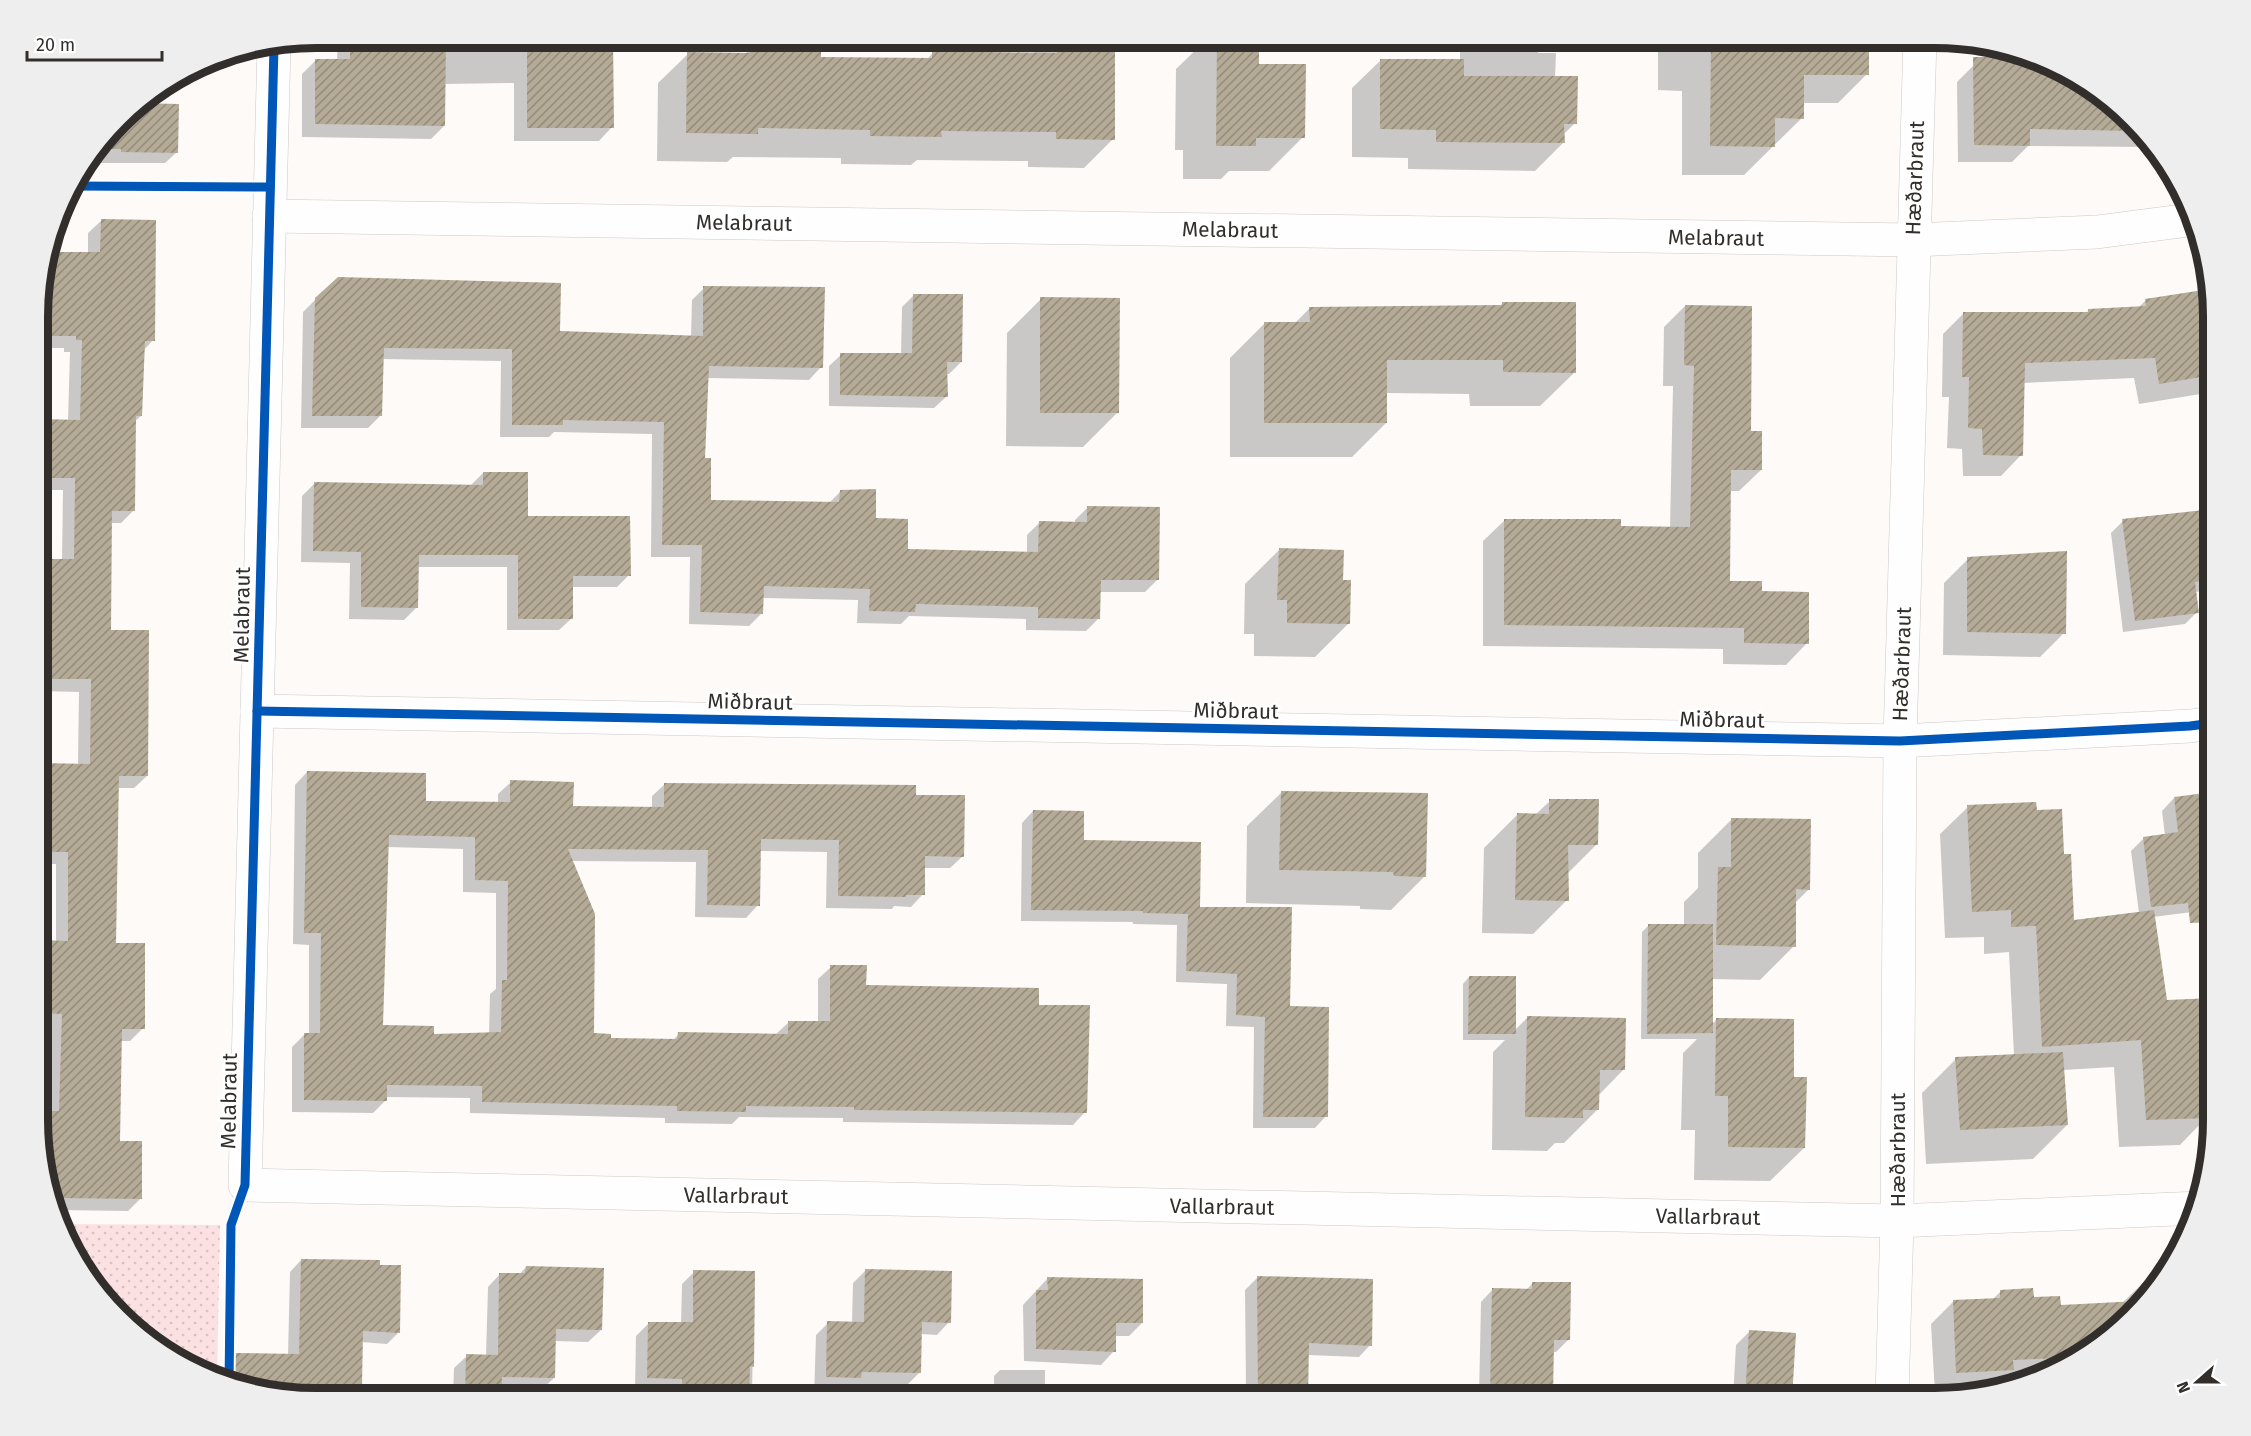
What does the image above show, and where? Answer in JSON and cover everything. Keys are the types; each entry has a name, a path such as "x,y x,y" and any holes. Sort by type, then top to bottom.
{"street":[{"name":"Hæðarbraut","path":"1892,1388 1897,1221 1900,741 1920,48"},
{"name":"Melabraut","path":"245,1185 274,51"},
{"name":"Melabraut","path":"269,216 1913,240 2097,232 2186,220"},
{"name":"Miðbraut","path":"257,711 1900,741 2203,724"},
{"name":"Vallarbraut","path":"245,1185 1897,1221 2188,1208"}],"shaded area":[{"path":"69,1224 220,1225 217,1369 167,1343 126,1310 93,1269"}],"building":[{"path":"350,48 446,48 445,126 315,124 315,59 350,59"},
{"path":"527,48 613,48 614,128 527,128"},
{"path":"750,48 821,48 821,57 932,58 932,51 1057,53 1057,48 1115,48 1115,140 1056,139 1056,132 941,131 942,137 870,136 870,130 758,128 758,134 686,133 687,52 750,53"},
{"path":"1217,48 1259,48 1259,64 1306,64 1305,138 1256,138 1256,146 1216,146"},
{"path":"1711,48 1869,48 1869,75 1804,75 1804,119 1775,118 1775,147 1710,146"},
{"path":"1973,57 2004,57 2038,68 2084,93 2129,131 2030,129 2030,146 1974,145"},
{"path":"1380,59 1464,59 1464,76 1578,76 1577,124 1564,124 1565,143 1436,142 1436,130 1380,129"},
{"path":"153,103 179,104 178,153 121,152 121,149 106,149 126,126"},
{"path":"101,219 156,220 155,341 145,341 142,416 136,416 135,511 112,511 111,630 149,630 148,776 119,776 116,943 145,943 145,1029 122,1029 120,1141 142,1141 142,1199 60,1198 50,1155 48,1120 48,1111 59,1111 62,1014 48,1013 48,940 68,941 68,852 51,852 51,818 48,818 48,763 90,764 91,679 48,679 48,559 74,559 75,478 48,478 48,419 80,420 82,340 76,340 76,336 48,336 50,281 56,252 100,252"},
{"path":"338,277 561,283 560,331 703,336 703,286 825,287 823,368 709,366 705,458 711,458 711,500 839,502 840,490 876,489 876,518 908,519 908,549 1038,552 1039,521 1087,522 1087,506 1160,507 1159,580 1101,580 1100,619 1038,618 1038,607 916,604 915,612 869,611 870,589 764,586 763,614 700,612 702,545 662,545 664,422 563,420 563,425 512,425 512,349 384,348 382,416 312,416 315,298"},
{"path":"2202,290 2203,377 2159,384 2155,358 2025,363 2023,456 1983,455 1982,429 1968,428 1969,377 1962,377 1963,312 2088,312 2088,309 2146,306 2145,299"},
{"path":"913,294 963,294 962,362 947,362 948,397 840,395 840,353 912,353"},
{"path":"1040,297 1120,298 1119,413 1040,413"},
{"path":"1502,302 1576,302 1576,373 1503,372 1503,360 1387,360 1387,423 1264,423 1264,322 1310,322 1309,307 1502,305"},
{"path":"1685,305 1752,306 1751,431 1762,431 1762,470 1731,470 1730,581 1762,581 1762,591 1809,592 1809,644 1744,643 1744,628 1504,625 1504,519 1621,519 1621,526 1690,527 1694,366 1684,365"},
{"path":"483,472 528,472 528,516 630,516 631,576 573,576 573,619 518,619 518,555 419,555 418,608 361,607 361,552 313,551 314,482 483,485"},
{"path":"2203,510 2203,581 2195,582 2199,613 2135,621 2122,519"},
{"path":"1279,548 1344,550 1343,580 1351,580 1350,624 1287,623 1287,600 1277,600"},
{"path":"2067,551 2066,634 1967,632 1967,557"},
{"path":"307,771 426,773 426,801 510,802 510,780 574,782 573,806 664,807 664,783 916,785 916,795 965,795 964,857 925,856 925,895 838,896 839,840 761,839 760,906 707,905 708,850 568,849 595,914 594,1033 611,1034 611,1038 677,1039 678,1032 788,1034 788,1021 830,1021 830,965 867,965 866,985 1039,988 1039,1005 1090,1005 1087,1113 746,1106 746,1112 677,1111 677,1106 482,1102 482,1086 387,1085 387,1101 304,1100 304,1033 320,1033 321,933 304,933","holes":["389,835 475,837 475,880 508,881 507,980 502,980 501,1032 434,1034 434,1026 383,1025"]},
{"path":"1281,791 1428,793 1426,877 1394,876 1393,872 1279,870"},
{"path":"2203,793 2203,922 2190,923 2188,903 2151,907 2143,837 2178,832 2174,797"},
{"path":"1549,799 1599,799 1598,845 1568,845 1569,901 1515,900 1517,813 1549,814"},
{"path":"2036,802 2037,810 2062,809 2064,854 2071,854 2074,920 2154,910 2167,1000 2203,998 2203,1118 2146,1120 2141,1040 2042,1047 2036,926 2011,927 2011,910 1972,912 1967,805"},
{"path":"1033,810 1084,811 1084,840 1201,842 1200,907 1292,907 1290,1006 1329,1007 1328,1117 1263,1117 1265,1017 1236,1015 1237,974 1186,971 1188,914 1143,913 1143,911 1031,910"},
{"path":"1731,818 1811,819 1810,890 1796,889 1796,947 1716,945 1718,867 1731,867"},
{"path":"1648,924 1713,924 1713,1033 1647,1034"},
{"path":"1469,976 1516,976 1516,1034 1468,1034"},
{"path":"1527,1016 1626,1018 1625,1070 1600,1070 1599,1110 1583,1110 1583,1118 1525,1117"},
{"path":"1716,1018 1794,1019 1794,1077 1807,1077 1805,1148 1728,1147 1728,1096 1715,1096"},
{"path":"2063,1052 2068,1125 1960,1130 1955,1057"},
{"path":"301,1259 380,1260 380,1265 401,1265 400,1333 363,1331 362,1385 307,1384 307,1387 281,1386 234,1375 235,1353 299,1354"},
{"path":"526,1266 604,1268 602,1330 556,1329 555,1378 502,1377 501,1388 465,1388 466,1354 498,1355 499,1273 525,1273"},
{"path":"865,1269 952,1271 951,1323 922,1322 921,1373 862,1372 861,1378 826,1377 827,1321 864,1322"},
{"path":"693,1270 755,1271 754,1367 750,1366 749,1388 682,1388 682,1379 647,1378 648,1322 693,1322"},
{"path":"1257,1276 1373,1279 1372,1346 1309,1343 1308,1388 1258,1388"},
{"path":"1047,1277 1143,1279 1143,1323 1116,1323 1116,1352 1036,1349 1036,1290 1048,1290"},
{"path":"1532,1282 1571,1282 1570,1340 1554,1340 1553,1388 1490,1388 1492,1288 1532,1289"},
{"path":"2033,1288 2034,1297 2060,1296 2061,1305 2132,1301 2098,1333 2058,1358 2013,1360 2014,1370 1956,1373 1953,1300 2000,1298 2000,1290"},
{"path":"1749,1330 1796,1333 1793,1388 1746,1388"}],"cycle path":[{"path":"229,1374 231,1225 245,1185 274,51"},
{"path":"82,186 270,187"},
{"path":"257,711 1900,741 2203,724"}]}
